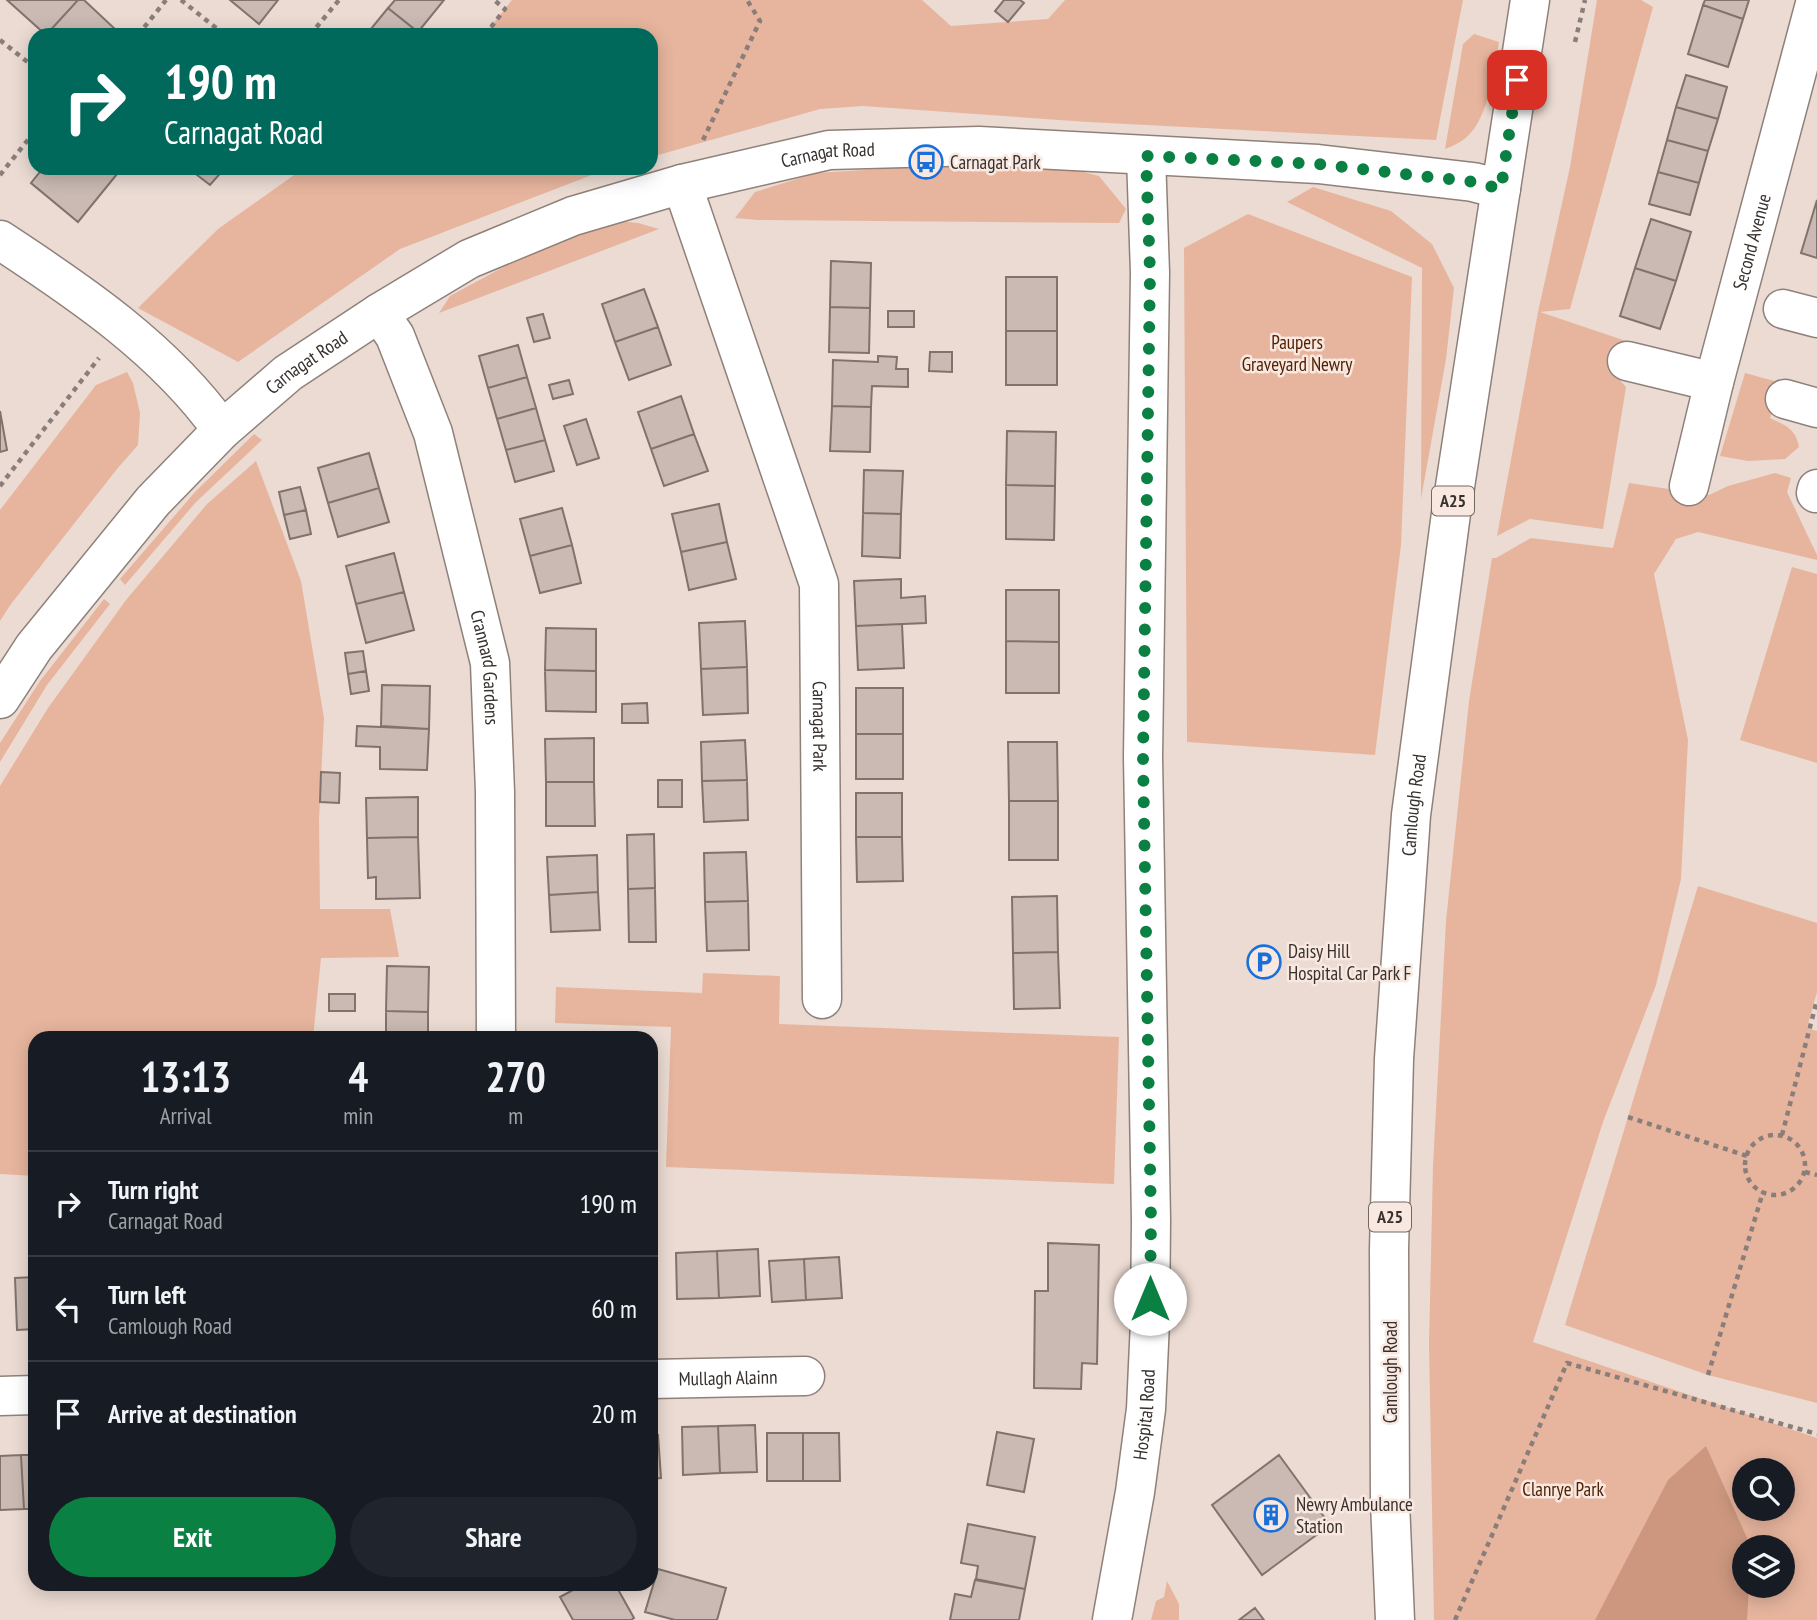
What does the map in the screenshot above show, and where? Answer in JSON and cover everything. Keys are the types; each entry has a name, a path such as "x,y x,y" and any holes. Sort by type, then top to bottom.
{"street":[{"name":"Camlough Road","path":"1395,1620 1390,1502 1389,1249 1394,1059 1411,815 1452,506 1530,0"},
{"name":"Second Avenue","path":"1689,486 1714,382 1816,0"},
{"name":"Carnagat Road","path":"0,699 34,647 153,501 222,430 288,373 468,259 573,216 682,184 829,150 979,145 1318,164 1474,182 1501,189"},
{"name":"Hospital Road","path":"1112,1620 1135,1492 1146,1409 1150,1322 1151,1221 1143,757 1150,273 1146,156"},
{"name":"Carnagat Park","path":"682,184 820,584 822,999"},
{"path":"0,240 141,341 208,411 222,430"},
{"name":"Crannard Gardens","path":"379,313 395,336 433,433 489,663 495,792 496,1031"},
{"path":"1627,361 1714,382"},
{"name":"Mullagh Alainn","path":"658,1379 805,1376"},
{"path":"0,1396 28,1395"}],"path":[{"path":"144,28 166,0"},
{"path":"181,0 216,28"},
{"path":"316,28 339,0"},
{"path":"490,28 505,9 494,0"},
{"path":"698,150 760,21 747,0"},
{"path":"1575,42 1585,0"},
{"path":"0,40 28,62"},
{"path":"0,174 28,140"},
{"path":"0,486 123,327"},
{"path":"1782,1135 1817,1000"},
{"path":"1628,1117 1747,1156"},
{"path":"1782,1135 1799,1146 1804,1155 1805,1172 1793,1190 1774,1195 1756,1188 1749,1180 1746,1171 1747,1156 1755,1142 1763,1137 1782,1135"},
{"path":"1805,1172 1817,1175"},
{"path":"1708,1376 1763,1192"},
{"path":"1455,1620 1567,1363 1817,1434"}],"green space":[{"path":"512,0 922,0 951,26 1048,19 1065,0 1463,0 1436,140 1088,122 863,106 820,109 658,155 658,28 490,28"},
{"path":"1597,0 1641,0 1653,7 1570,309 1540,312 1626,341 1615,375 1626,387 1603,529 1530,519 1497,536 1538,312 1570,167"},
{"path":"1474,34 1499,42 1492,82 1484,111 1470,134 1445,149 1463,44"},
{"path":"945,165 1056,165 1099,176 1126,209 1119,223 735,218 755,192 816,173"},
{"path":"294,175 592,175 400,249 238,362 138,308 218,229"},
{"path":"1313,187 1391,211 1432,244 1454,288 1446,359 1421,499 1422,268 1287,202"},
{"name":"Paupers Graveyard Newry","path":"1248,214 1412,277 1401,545 1375,755 1187,742 1184,248"},
{"path":"617,221 659,229 439,313 450,296 535,250"},
{"path":"127,372 133,383 140,413 138,445 0,621 0,510 96,385"},
{"path":"1745,373 1782,383 1770,418 1792,432 1799,447 1785,459 1748,461 1720,456"},
{"path":"254,434 262,440 196,502 125,585 120,579 195,492"},
{"path":"256,461 301,581 324,718 319,820 320,909 390,909 399,957 321,958 314,1031 28,1031 28,1176 0,1174 0,786 48,708 126,600 207,504"},
{"name":"Clanrye Park","path":"1775,473 1791,478 1787,492 1817,560 1698,532 1676,539 1654,574 1688,740 1681,879 1656,985 1603,1122 1533,1342 1817,1438 1817,1620 1434,1620 1429,1344 1433,1166 1446,921 1469,701 1492,558 1531,538 1613,548 1629,483 1709,495 1728,486"},
{"path":"1792,567 1817,574 1817,763 1740,740"},
{"path":"104,599 110,604 47,685 0,762 0,743 40,681"},
{"path":"1698,886 1817,923 1817,992 1807,1028 1817,1031 1817,1403 1708,1375 1565,1325"},
{"path":"703,973 780,976 779,1024 1119,1037 1114,1184 666,1167 671,1027 555,1023 556,987 702,993"},
{"path":"1167,1581 1179,1604 1179,1620 1151,1620 1156,1601 1164,1597"}],"shaded area":[{"path":"1706,1446 1732,1504 1732,1521 1739,1521 1746,1535 1732,1535 1732,1598 1748,1598 1747,1620 1595,1620 1668,1480"}],"building":[{"path":"7,0 78,0 52,28 38,28"},
{"path":"78,0 84,0 114,28 52,28"},
{"path":"230,0 278,0 259,24"},
{"path":"395,0 444,0 421,28 413,28 388,8"},
{"path":"1004,0 1020,0 1024,3 1008,22 995,11"},
{"path":"1705,0 1749,0 1743,19 1703,5"},
{"path":"1703,5 1743,19 1728,67 1688,54"},
{"path":"388,8 413,28 372,28"},
{"path":"1686,75 1727,87 1718,119 1676,107"},
{"path":"1676,107 1718,119 1708,151 1667,140"},
{"path":"1667,140 1708,151 1699,183 1658,172"},
{"path":"1658,172 1699,183 1690,215 1649,204"},
{"path":"37,175 116,175 78,222 31,183"},
{"path":"197,175 219,175 210,185"},
{"path":"1817,200 1817,258 1801,253"},
{"path":"1651,219 1691,232 1676,281 1635,268"},
{"path":"831,261 871,263 870,308 830,307"},
{"path":"1635,268 1676,281 1660,329 1620,316"},
{"path":"1006,277 1057,277 1057,331 1006,331"},
{"path":"644,289 658,327 615,342 602,304"},
{"path":"830,307 870,308 869,353 829,352"},
{"path":"888,311 914,311 914,327 888,327"},
{"path":"543,314 550,338 534,342 527,318"},
{"path":"658,327 671,365 629,380 615,342"},
{"path":"1006,331 1057,331 1057,385 1006,385"},
{"path":"518,345 527,377 488,388 479,356"},
{"path":"930,352 952,352 952,372 929,371"},
{"path":"878,356 897,357 896,369 908,369 908,387 872,386 871,407 832,406 833,360 878,362"},
{"path":"527,377 536,408 497,419 488,388"},
{"path":"569,380 573,394 553,399 549,385"},
{"path":"681,396 694,434 651,449 638,412"},
{"path":"832,406 871,407 870,452 830,451"},
{"path":"536,408 545,440 506,450 497,419"},
{"path":"0,411 7,450 0,452"},
{"path":"586,419 599,458 577,465 564,426"},
{"path":"1007,431 1056,432 1055,486 1006,485"},
{"path":"694,434 708,471 664,486 651,449"},
{"path":"545,440 554,471 515,482 506,450"},
{"path":"369,453 379,488 328,503 318,468"},
{"path":"864,470 903,471 901,514 863,513"},
{"path":"1006,485 1055,486 1054,540 1006,539"},
{"path":"300,487 306,510 284,515 279,492"},
{"path":"379,488 389,522 338,537 328,503"},
{"path":"719,504 727,542 681,552 672,514"},
{"path":"562,508 572,545 530,556 520,519"},
{"path":"306,510 311,534 290,539 284,515"},
{"path":"863,513 901,514 900,558 862,556"},
{"path":"727,542 736,579 689,590 681,552"},
{"path":"572,545 581,583 540,593 530,556"},
{"path":"394,553 404,592 356,604 346,566"},
{"path":"901,579 901,598 925,596 926,623 856,626 854,581"},
{"path":"1006,590 1059,590 1059,642 1006,641"},
{"path":"404,592 414,630 366,643 356,604"},
{"path":"745,621 747,667 701,669 699,623"},
{"path":"902,624 904,668 858,670 856,626"},
{"path":"546,628 596,629 596,671 545,670"},
{"path":"1006,641 1059,642 1059,693 1006,693"},
{"path":"363,651 366,671 348,674 345,653"},
{"path":"747,667 748,713 703,715 701,669"},
{"path":"545,670 596,671 596,712 546,711"},
{"path":"366,671 369,691 351,694 348,674"},
{"path":"382,685 430,686 429,729 381,726"},
{"path":"856,688 903,688 903,734 856,734"},
{"path":"647,703 648,723 622,723 622,704"},
{"path":"357,726 429,729 427,770 380,769 380,747 356,746"},
{"path":"856,734 903,734 903,779 856,779"},
{"path":"594,738 594,782 546,782 545,739"},
{"path":"745,740 747,780 702,781 701,742"},
{"path":"1008,742 1057,742 1058,801 1009,801"},
{"path":"321,772 340,773 339,803 320,802"},
{"path":"658,780 682,780 682,807 658,807"},
{"path":"747,780 748,820 704,822 702,781"},
{"path":"546,782 594,782 595,826 546,826"},
{"path":"856,793 902,793 902,837 856,837"},
{"path":"418,797 418,837 367,838 366,798"},
{"path":"1009,801 1058,801 1058,860 1009,860"},
{"path":"654,834 655,888 628,889 627,835"},
{"path":"418,837 420,898 376,899 376,877 368,878 367,838"},
{"path":"856,837 902,837 903,881 857,882"},
{"path":"746,852 748,901 705,902 704,853"},
{"path":"597,855 598,892 549,895 547,857"},
{"path":"655,888 656,942 629,942 628,889"},
{"path":"598,892 600,930 551,932 549,895"},
{"path":"1057,896 1058,952 1013,953 1012,897"},
{"path":"748,901 749,950 707,951 705,902"},
{"path":"1058,952 1060,1008 1014,1009 1013,953"},
{"path":"387,966 429,967 428,1012 386,1011"},
{"path":"329,994 355,994 355,1011 329,1011"},
{"path":"386,1011 428,1012 428,1031 386,1031"},
{"path":"1048,1243 1099,1245 1097,1364 1082,1363 1081,1389 1034,1388 1035,1291 1048,1291"},
{"path":"758,1249 760,1296 719,1298 717,1251"},
{"path":"717,1251 719,1298 677,1299 676,1253"},
{"path":"839,1257 842,1298 806,1300 804,1259"},
{"path":"804,1259 806,1300 772,1302 769,1261"},
{"path":"28,1277 28,1329 17,1330 15,1278"},
{"path":"755,1425 757,1472 720,1473 718,1426"},
{"path":"718,1426 720,1473 683,1475 682,1427"},
{"path":"997,1432 1034,1439 1024,1492 987,1485"},
{"path":"767,1433 803,1433 803,1481 767,1481"},
{"path":"803,1433 839,1433 840,1481 803,1481"},
{"path":"658,1435 661,1478 658,1478"},
{"path":"21,1455 28,1455 28,1509 24,1509"},
{"path":"21,1455 24,1509 0,1510 0,1456"},
{"name":"Newry Ambulance Station","path":"1279,1455 1330,1525 1262,1575 1212,1505"},
{"path":"968,1524 1035,1537 1025,1589 976,1579 978,1566 961,1563"},
{"path":"658,1569 726,1588 717,1620 675,1620 645,1612 651,1591 658,1591"},
{"path":"975,1580 1025,1589 1019,1620 950,1620 955,1594 971,1597"},
{"path":"571,1591 619,1591 634,1618 573,1620 560,1597"},
{"path":"1255,1608 1264,1620 1239,1620"}],"place":[{"name":"Carnagat Park","path":"926,162"},
{"name":"Daisy Hill Hospital Car Park F","path":"1264,962"},
{"name":"Newry Ambulance Station","path":"1271,1515"}],"route":[{"path":"1150,1299 1143,757 1150,273 1146,156 1318,164 1474,182 1501,189 1517,80"}]}
